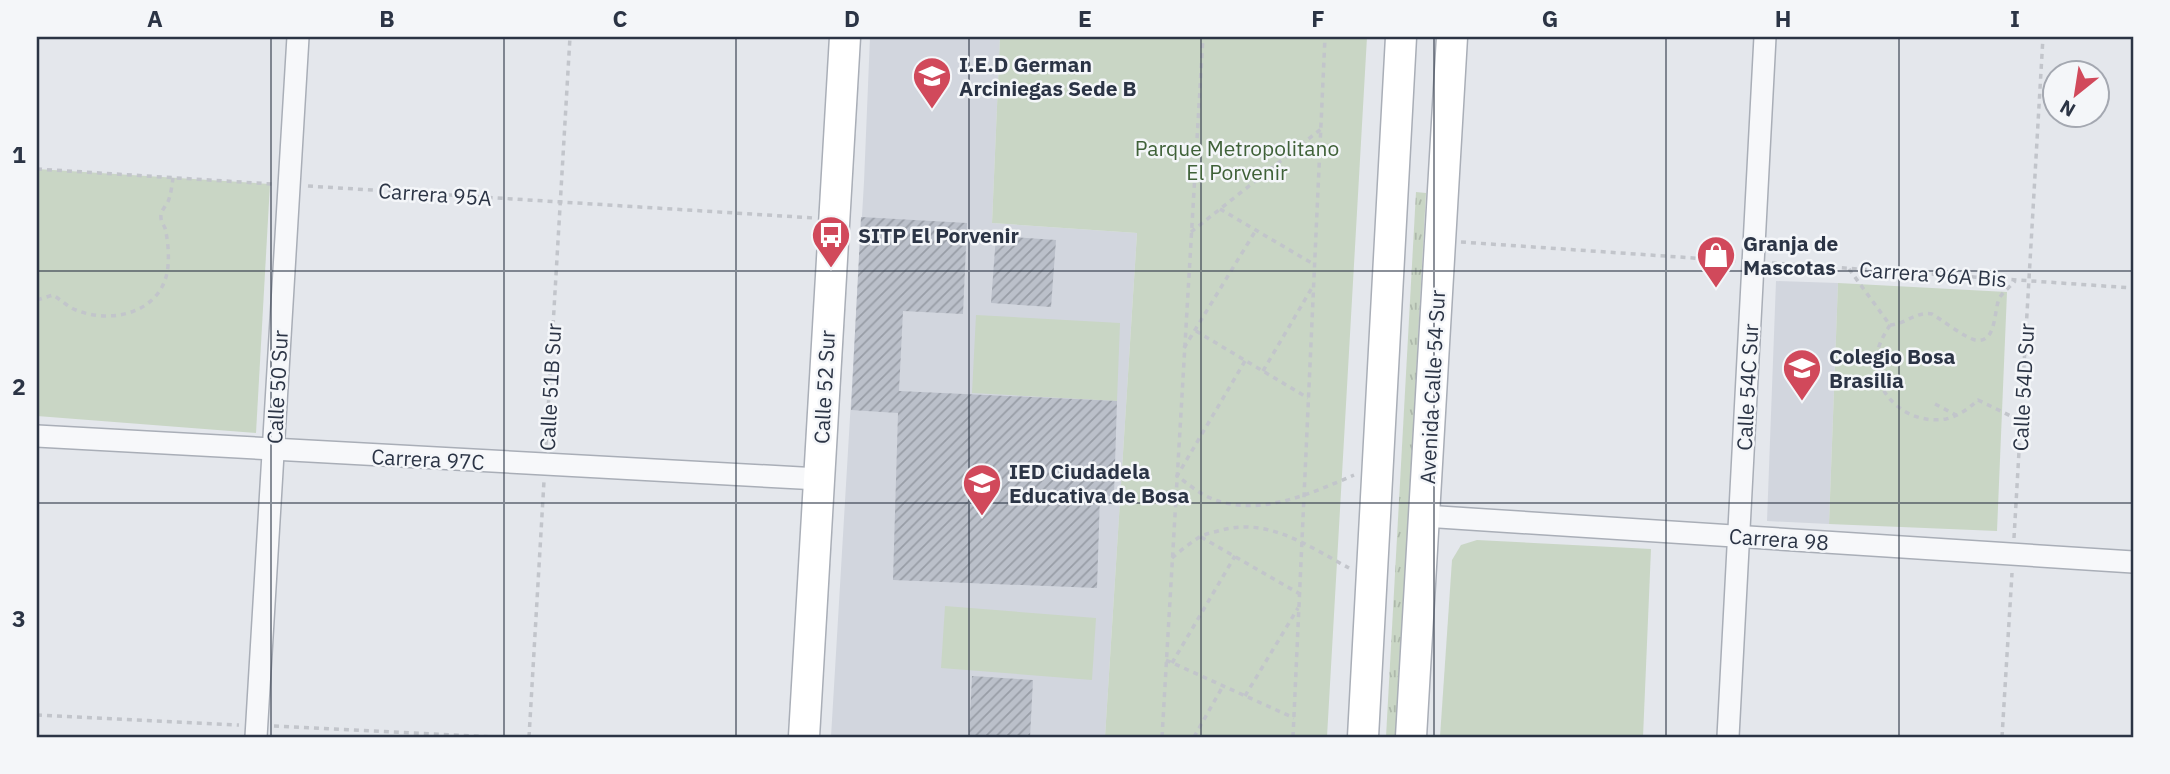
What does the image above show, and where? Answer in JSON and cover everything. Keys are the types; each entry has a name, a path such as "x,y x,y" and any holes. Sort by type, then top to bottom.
{"street":[{"name":"Calle 50 Sur","path":"257,737 298,37"},
{"name":"Calle 52 Sur","path":"804,737 845,37"},
{"path":"1363,737 1401,37"},
{"name":"Avenida Calle 54 Sur","path":"1411,737 1452,37"},
{"name":"Calle 54C Sur","path":"1728,737 1765,37"},
{"name":"Carrera 97C","path":"37,436 819,479"},
{"name":"Carrera 98","path":"1424,516 2133,562"}],"path":[{"name":"Calle 51B Sur","path":"529,737 570,37"},
{"path":"1162,737 1203,37"},
{"path":"1291,737 1325,37"},
{"name":"Calle 54D Sur","path":"2003,737 2043,37"},
{"path":"1191,232 1321,129"},
{"name":"Carrera 95A","path":"37,169 834,219"},
{"path":"37,300 53,295 73,309 89,314 113,316 130,314 150,303 163,288 168,268 168,247 161,220 162,210 169,201 173,178"},
{"path":"1220,209 1315,265"},
{"path":"1184,348 1256,230"},
{"name":"Carrera 96A Bis","path":"1440,240 2133,288"},
{"path":"1849,269 1890,325"},
{"path":"1890,325 1926,313 1975,340 1983,339 1994,328 2000,297 2016,280"},
{"path":"1263,371 1314,284"},
{"path":"1890,325 1880,342 1876,359 1877,371 1885,394 1897,407 1913,416 1930,420 1948,418 1965,411 1978,400 2021,421"},
{"path":"1196,331 1308,398"},
{"path":"1177,476 1245,361"},
{"path":"1877,371 1891,379"},
{"path":"1935,404 1955,415"},
{"path":"1177,476 1207,496 1227,504 1249,507 1304,494 1357,474 1378,457"},
{"path":"1172,558 1200,537 1224,529 1250,526 1302,541 1371,581"},
{"path":"1200,537 1300,594"},
{"path":"1172,663 1235,556"},
{"path":"1245,696 1299,606"},
{"path":"1166,660 1294,718"},
{"path":"1194,737 1223,686"}],"shaded area":[{"name":"IED Ciudadela Educativa de Bosa","path":"870,37 1000,37 992,223 1137,233 1105,737 831,737"},
{"name":"Colegio Bosa Brasilia","path":"1776,281 1838,283 1829,524 1767,521"}],"green space":[{"name":"Parque Metropolitano El Porvenir","path":"1000,37 1367,37 1327,737 1105,737 1137,233 992,223"},
{"path":"37,169 270,184 256,433 37,416"},
{"path":"1416,192 1426,193 1396,737 1386,737"},
{"path":"1838,283 2007,292 1997,531 1829,524"},
{"path":"976,315 1120,323 1117,401 972,393"},
{"path":"1477,540 1651,549 1643,737 1440,737 1452,560 1461,545"},
{"path":"945,606 1096,618 1092,680 941,668"}],"building":[{"path":"861,217 967,223 963,314 903,311 899,391 1117,401 1114,496 1100,495 1097,588 893,580 898,413 851,410"},
{"path":"996,236 1056,240 1051,307 991,303"},
{"path":"972,676 1033,680 1030,737 969,737"}],"place":[{"name":"I.E.D German Arciniegas Sede B","path":"932,110"},
{"name":"SITP El Porvenir","path":"831,269"},
{"name":"Granja de Mascotas","path":"1716,289"},
{"name":"Colegio Bosa Brasilia","path":"1802,402"},
{"name":"IED Ciudadela Educativa de Bosa","path":"982,517"}]}
